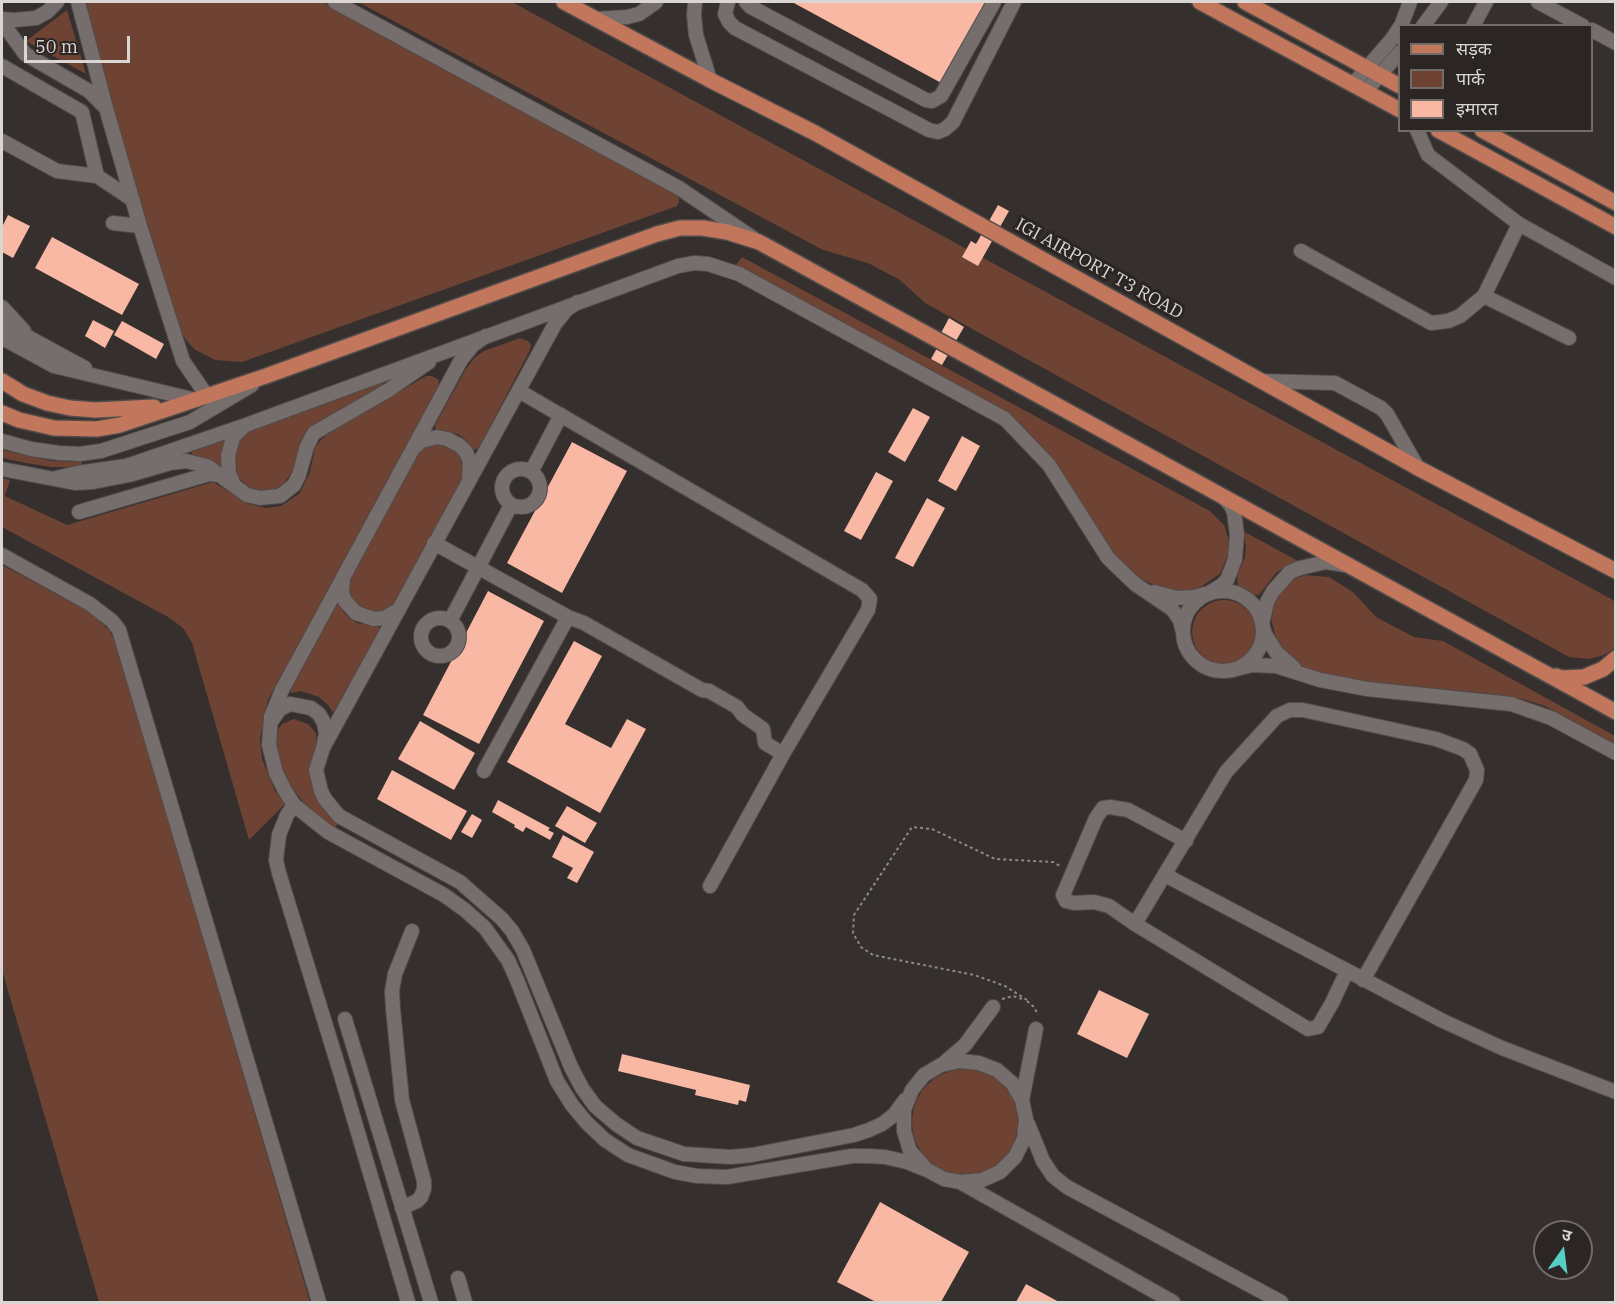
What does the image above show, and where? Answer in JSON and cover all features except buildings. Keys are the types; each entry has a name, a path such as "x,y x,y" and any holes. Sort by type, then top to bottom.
{"main road":[{"name":"IGI AIRPORT T3 ROAD","path":"564,2 815,133 1418,468 1601,563 1616,573"},
{"path":"1200,2 1398,109"},
{"path":"1245,2 1398,85"},
{"path":"1442,132 1616,227"},
{"path":"1486,132 1616,203"},
{"path":"2,413 19,420 54,428 97,429 120,425 266,376 657,234 680,228 704,228 728,232 759,242 1616,712"},
{"path":"2,381 23,394 46,403 70,408 129,409 180,404"},
{"path":"1542,671 1562,678 1584,677 1603,669 1616,658"}],"street":[{"path":"2,20 36,18 57,2"},
{"path":"78,2 140,226 183,361 201,398"},
{"path":"335,2 679,188 759,242"},
{"path":"595,19 627,18 639,14 656,2"},
{"path":"695,2 696,35 710,80"},
{"path":"728,2 725,14 735,28 929,130 938,132 953,122 1014,2"},
{"path":"746,2 751,8 926,100 932,100 941,96 994,2"},
{"path":"1401,24 1410,2"},
{"path":"1424,24 1441,2"},
{"path":"1474,24 1486,2"},
{"path":"1538,2 1579,24"},
{"path":"2,20 25,54 89,91 106,108"},
{"path":"1360,88 1398,29"},
{"path":"1593,31 1616,43"},
{"path":"1373,71 1398,53"},
{"path":"2,66 82,112 97,176"},
{"path":"1418,132 1428,155 1520,224 1616,278"},
{"path":"2,141 57,171 97,176 133,200"},
{"path":"113,223 140,226"},
{"path":"1301,251 1431,323 1448,321 1460,316 1484,296 1520,224"},
{"path":"2,469 75,483 129,475 246,425 578,302 678,266 694,263 708,264 738,274 1005,419 1049,465 1108,558 1135,585 1172,609 1180,620 1189,654 1198,663 1223,672 1252,665 1276,666 1320,680 1367,689 1518,705 1551,718 1616,753"},
{"path":"1484,296 1569,338"},
{"path":"578,302 567,309 555,324 324,748 316,770 317,781 325,799 339,816 460,882 488,906 512,930 523,950 571,1067 595,1106 637,1138 684,1154 731,1157 752,1155 854,1135 882,1125 894,1115 924,1075 941,1065 965,1045 993,1007"},
{"path":"2,307 37,342"},
{"path":"2,323 109,379"},
{"path":"486,336 473,345 461,360 282,690 271,717 269,745 276,773 294,805 328,832 444,895 485,928 508,960 556,1081 587,1124 605,1140 628,1155 666,1170 697,1176 727,1177 852,1156 885,1157 927,1170 944,1179 960,1182 982,1180 1000,1172 1015,1157 1023,1139 1026,1119"},
{"path":"2,338 54,366 201,398"},
{"path":"168,457 178,461 196,462 248,495 260,498 280,496 294,485 307,446 314,433 387,392 445,351"},
{"path":"2,441 31,449 59,453 80,454 101,451 190,422 266,376"},
{"path":"1260,381 1335,383 1381,408 1387,414 1418,468"},
{"path":"519,391 867,594 870,599 868,610 783,754 710,885"},
{"path":"531,472 561,415"},
{"path":"237,489 229,474 228,456 233,437 246,425"},
{"path":"413,449 421,441 437,437 459,445 466,452 470,462 469,481"},
{"path":"168,457 176,483"},
{"path":"515,470 531,472 540,485 538,498 529,506 511,505 506,501 502,489 505,478 515,470"},
{"path":"79,512 209,474 221,476"},
{"path":"1182,629 1190,607 1227,580 1237,547 1234,512 1222,496"},
{"path":"450,621 511,505"},
{"path":"434,543 568,618 584,623 695,686 709,690 737,707 742,715 763,729 765,743 783,754"},
{"path":"2,555 90,604 112,621 119,630 319,1302"},
{"path":"1236,669 1255,656 1263,635 1262,624 1267,602 1273,591 1290,572 1300,567 1326,562 1350,567"},
{"path":"344,576 342,593 350,608 356,613 374,619 384,618 400,609"},
{"path":"1135,585 1176,598 1223,591 1249,600 1258,611 1265,634 1276,652 1285,662 1303,674"},
{"path":"484,771 568,618"},
{"path":"269,730 280,709 290,704 311,708 319,714 324,723 326,734 324,748"},
{"path":"1135,924 1231,765 1277,716 1290,710 1303,710 1436,739 1470,754 1477,770 1476,780 1363,980"},
{"path":"294,805 279,835 276,860 408,1302"},
{"path":"1186,841 1136,813 1110,807 1103,808 1063,896 1066,901 1074,903 1104,904 1308,1029 1318,1027 1347,971"},
{"path":"1165,875 1443,1021 1502,1048 1616,1092"},
{"path":"402,1208 417,1201 424,1189 424,1181 402,1100 392,1000 395,974 412,931"},
{"path":"345,1019 431,1302"},
{"path":"1022,1100 1036,1029"},
{"path":"941,1065 960,1061 980,1063 997,1070 1012,1083 1022,1100 1026,1119 1043,1161 1053,1176 1067,1187 1281,1302"},
{"path":"912,1090 904,1110 904,1131 910,1151 927,1170"},
{"path":"960,1182 1173,1302"},
{"path":"391,1248 413,1241"},
{"path":"459,1278 465,1302"}],"path":[{"path":"1036,1029 1039,1018 1034,1007 1005,986 974,975 873,955 861,947 853,933 854,915 912,827 932,829 994,859 1053,862 1072,872"},
{"path":"993,1007 999,1000 1013,996 1026,1000"}],"green space":[{"path":"86,2 323,2 676,194 679,202 677,206 242,362 215,360 194,349 179,329 110,98"},
{"path":"358,2 512,2 1613,600 1615,648 1604,655 1589,659 1569,657 925,303 900,280 868,263 823,250"},
{"path":"67,10 86,74 26,41"},
{"path":"742,257 1210,511 1224,525 1230,549 1220,574 1199,588 1184,592 1167,591 1133,575 994,406 736,265"},
{"path":"520,338 528,341 531,345 530,350 479,448 474,450 458,434 436,430 435,425 475,357 484,351"},
{"path":"426,376 439,380 438,387 268,700 260,739 262,759 275,791 285,804 249,840 192,643 183,628 168,617 2,527 2,478 10,480 5,496 67,525 213,482 249,504 266,508 281,506 300,493 310,472 315,447 321,440 330,432"},
{"path":"380,382 384,384 383,388 308,429 301,440 293,470 283,485 275,489 260,491 251,489 239,478 233,457 238,442 249,431"},
{"path":"225,439 227,441 222,470 214,463 192,455 192,450"},
{"path":"445,445 459,454 464,469 462,479 395,602 380,612 363,610 350,597 351,575 419,452 425,447"},
{"path":"2,450 52,461 82,462 82,467 51,467 2,458"},
{"path":"1243,531 1298,561 1276,573 1259,595 1248,594 1238,586 1237,575 1245,557 1246,546"},
{"path":"2,565 90,612 109,630 117,644 310,1302 99,1302 2,970"},
{"path":"1305,575 1329,577 1353,592 1376,617 1414,637 1443,641 1615,736 1615,745 1545,706 1526,700 1499,695 1353,681 1312,671 1298,664 1278,645 1271,619 1275,601 1282,590 1292,580"},
{"path":"1224,600 1242,606 1250,614 1256,632 1250,650 1242,658 1224,664 1206,658 1198,650 1192,632 1198,614 1206,606"},
{"path":"337,605 340,605 344,613 357,623 380,629 334,712 319,697 301,691 292,693 290,691"},
{"path":"294,719 308,724 316,733 317,745 310,779 319,802 338,823 335,828 305,805 286,779 281,767 276,748 278,730 282,724"},
{"path":"965,1069 985,1073 1002,1085 1014,1102 1018,1122 1014,1142 1002,1159 985,1171 965,1175 945,1171 928,1159 916,1142 912,1122 916,1102 928,1085 945,1073"}]}
